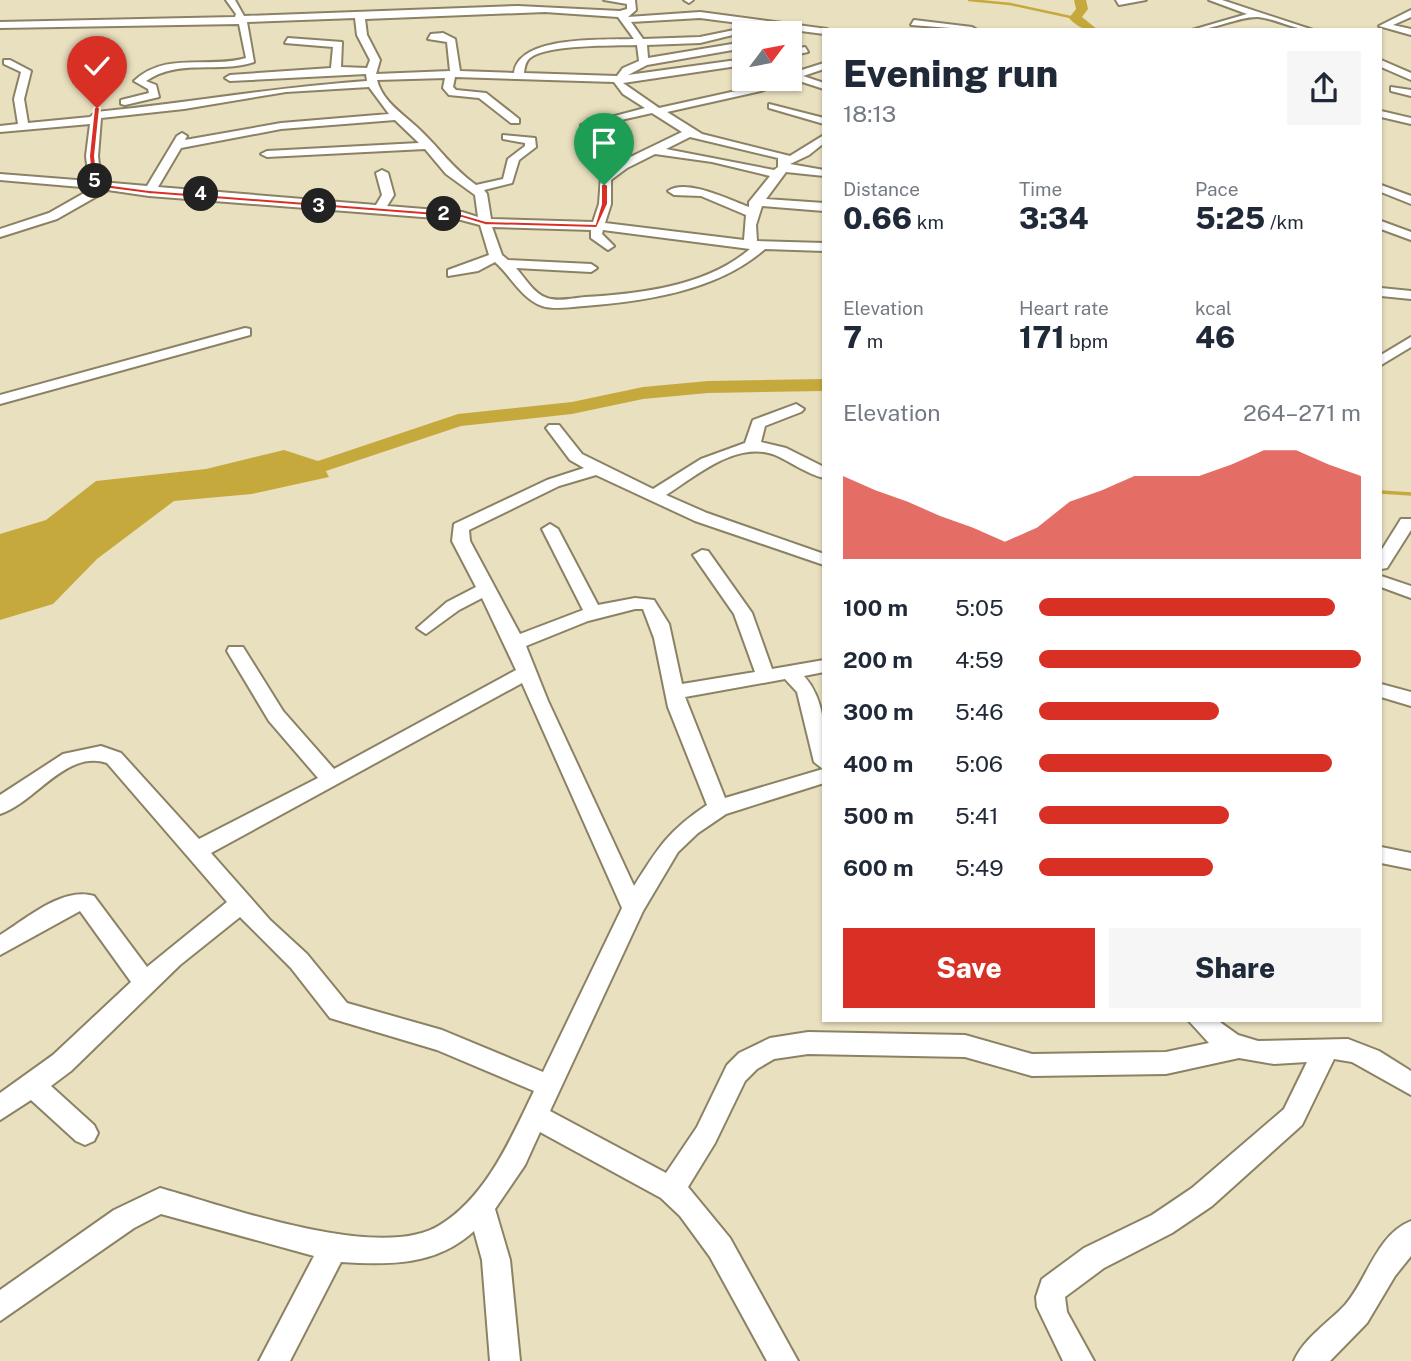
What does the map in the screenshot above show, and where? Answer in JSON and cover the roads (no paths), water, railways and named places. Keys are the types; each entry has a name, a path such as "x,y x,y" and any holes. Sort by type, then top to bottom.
{"street":[{"path":"230,0 241,14 238,19"},
{"path":"608,0 632,2 631,10 623,17"},
{"path":"677,13 689,0"},
{"path":"1119,2 1142,0"},
{"path":"1213,0 1302,28"},
{"path":"371,78 375,60 362,35 360,18 377,10 378,1"},
{"path":"0,25 555,9 623,17 677,13 745,17 822,31"},
{"path":"1204,28 1259,13"},
{"path":"1411,13 1384,26 1411,32"},
{"path":"623,17 642,44 644,62"},
{"path":"100,185 92,156 95,117 100,105 156,95 152,87 139,81 149,73 251,60 243,23 238,19"},
{"path":"914,23 955,28"},
{"path":"449,39 454,27"},
{"path":"519,75 520,64 528,54 590,42 642,44 700,40 732,33"},
{"path":"431,37 449,39 454,46 453,74 448,88 453,93 482,95 515,121"},
{"path":"288,41 339,44 335,59 336,70"},
{"path":"732,47 644,62 628,70 618,84 688,133 784,156 776,180 752,207 751,244"},
{"path":"7,62 26,71 18,92 18,112 24,127"},
{"path":"0,129 173,108 371,78 453,74 620,79 732,64"},
{"path":"1382,64 1411,78"},
{"path":"802,73 822,67"},
{"path":"230,78 336,70 371,78 402,122"},
{"path":"1382,74 1396,71"},
{"path":"262,76 269,92"},
{"path":"802,80 822,85"},
{"path":"1395,89 1411,93"},
{"path":"585,127 747,91"},
{"path":"773,106 822,120"},
{"path":"1382,114 1411,121"},
{"path":"0,177 149,192 192,193 378,211 462,216 485,223 597,226 762,245 747,261 714,277 597,301 541,301 501,260 485,223 485,203 481,194 450,172 416,132 397,117 296,124 179,140 149,192"},
{"path":"608,246 595,235 605,204 605,179 615,169 657,151 688,133"},
{"path":"474,190 508,181 513,159 530,147 531,141 507,137"},
{"path":"781,169 822,140"},
{"path":"267,154 426,146"},
{"path":"657,151 822,173"},
{"path":"378,211 388,195 382,173"},
{"path":"0,233 53,216 100,185"},
{"path":"1382,188 1411,200"},
{"path":"674,191 703,193 752,207 822,207"},
{"path":"1382,226 1411,236"},
{"path":"751,244 822,247"},
{"path":"453,273 501,260 591,268"},
{"path":"1384,291 1411,296"},
{"path":"0,400 245,332"},
{"path":"1382,360 1411,341"},
{"path":"752,446 758,423 796,409"},
{"path":"554,428 576,457 597,469 701,517 822,559"},
{"path":"653,496 721,456 752,446 777,451 822,472"},
{"path":"597,469 553,483 460,528 458,533 515,643 633,908"},
{"path":"1382,562 1408,523"},
{"path":"550,529 593,613"},
{"path":"702,555 743,613 765,677"},
{"path":"1382,581 1411,592"},
{"path":"426,628 453,606 487,589"},
{"path":"515,643 593,613 643,602 652,607 664,642 674,692 701,770 719,807"},
{"path":"236,651 276,716 331,780"},
{"path":"674,692 822,666"},
{"path":"197,850 527,672"},
{"path":"790,672 806,690 822,754"},
{"path":"1382,691 1411,699"},
{"path":"0,806 80,754 104,753 114,758 242,903 299,961 331,1004 346,1015 442,1041 550,1086"},
{"path":"0,1307 124,1219 146,1205 160,1201 333,1248 386,1251 420,1247 450,1235 481,1207 516,1156 633,908 670,846 690,827 719,807 768,790 822,776"},
{"path":"1382,855 1411,861"},
{"path":"0,946 74,902 86,902 146,984"},
{"path":"0,1108 91,1038 195,938 242,903"},
{"path":"1203,1022 1238,1048 1260,1055 1326,1050 1334,1047 1349,1050 1411,1084"},
{"path":"671,1188 706,1135 736,1073 748,1061 770,1049 808,1043 965,1046 1032,1065 1166,1063 1238,1048"},
{"path":"1080,1361 1052,1311 1049,1296 1052,1289 1094,1258 1162,1224 1222,1179 1293,1117 1326,1050"},
{"path":"32,1085 85,1133"},
{"path":"536,1116 671,1188 690,1204 718,1243 783,1361"},
{"path":"481,1207 496,1260 505,1361"},
{"path":"1309,1361 1357,1314 1385,1266 1411,1234"},
{"path":"274,1361 333,1248"}],"waterway":[{"path":"969,0 1010,4 1075,18"},
{"path":"1080,0 1082,9 1075,18 1089,28"},
{"path":"290,473 316,468 458,420 572,408 643,393 708,387 822,385"},
{"path":"1382,492 1411,494"}]}
